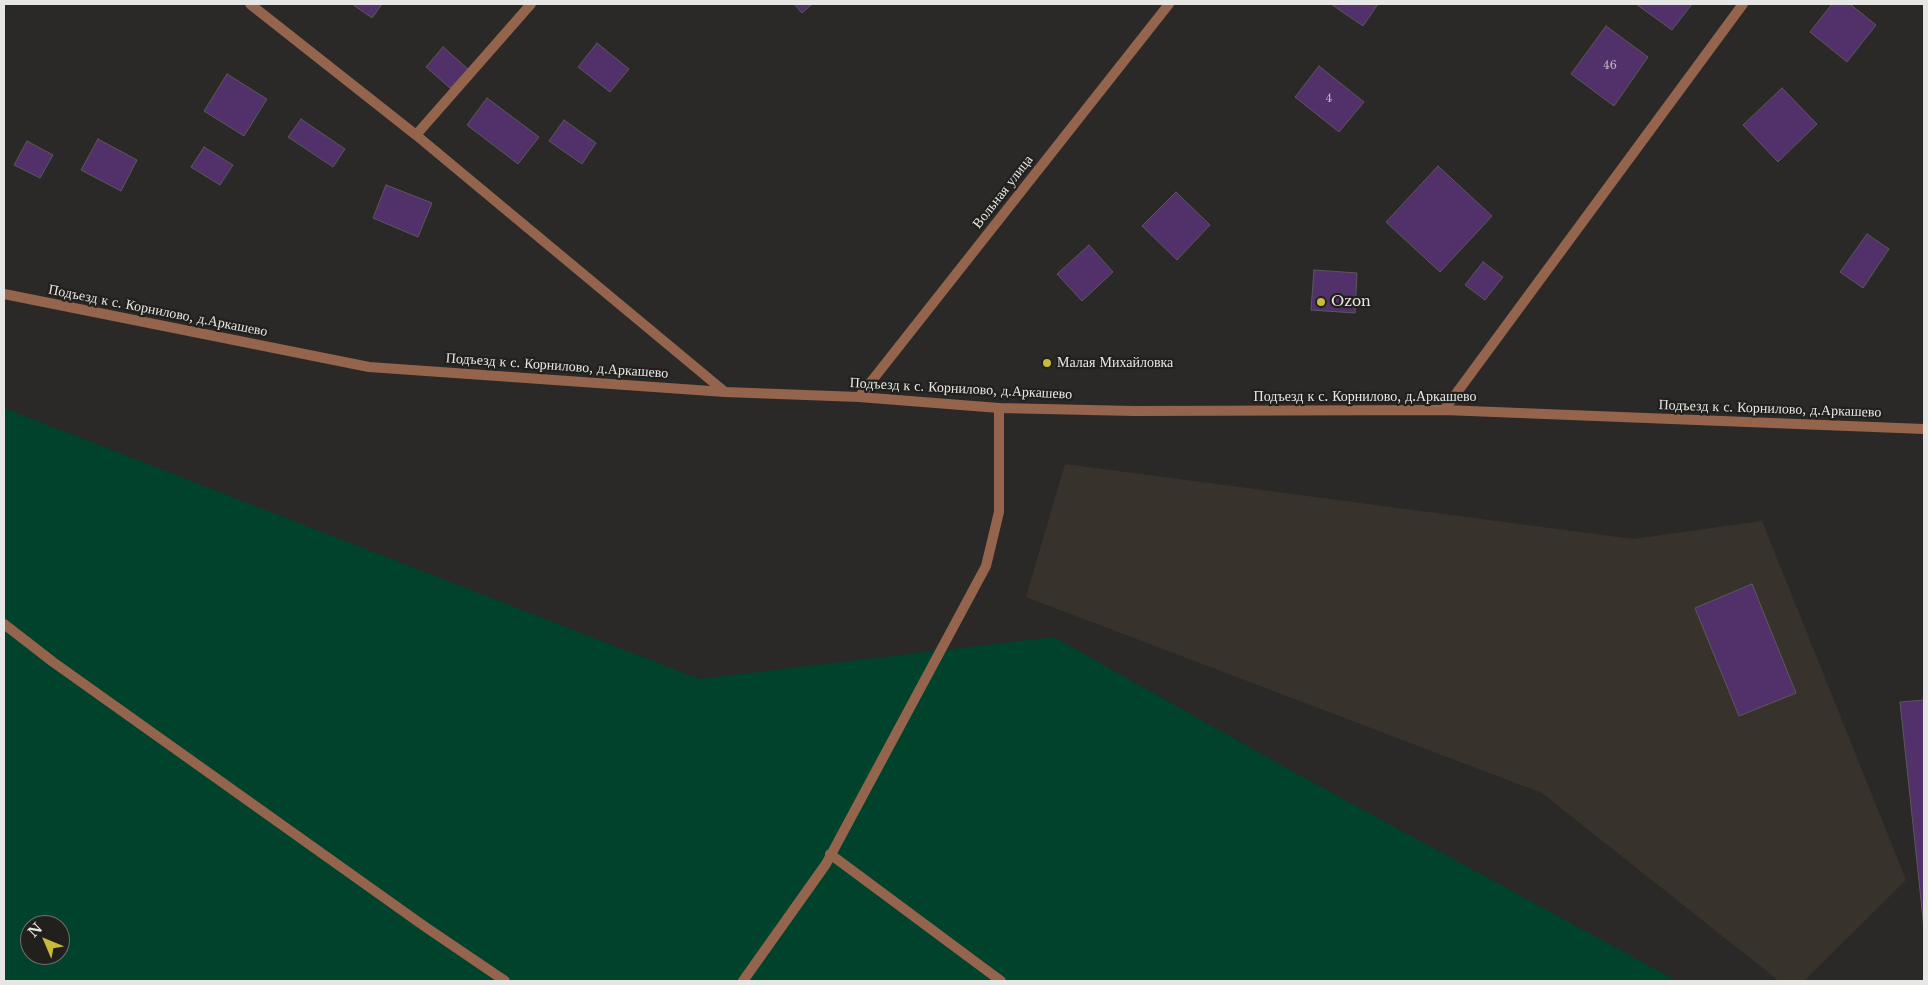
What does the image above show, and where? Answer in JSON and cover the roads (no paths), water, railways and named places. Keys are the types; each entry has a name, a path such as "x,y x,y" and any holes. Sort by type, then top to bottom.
{"street":[{"path":"250,4 416,135 725,392"},
{"path":"416,135 530,4"},
{"name":"Вольная улица","path":"858,397 1169,4"},
{"path":"1444,410 1743,4"},
{"name":"Подъезд к с. Корнилово, д.Аркашево","path":"4,294 369,367 725,392 858,397 999,408 1134,411 1444,410 1924,429"},
{"path":"743,981 826,864 986,566 999,512 999,408"},
{"path":"4,624 61,668 424,926 505,981"},
{"path":"830,854 1001,981"}],"place":[{"name":"Ozon","path":"1321,302"},
{"name":"Малая Михайловка","path":"1047,363"}]}
